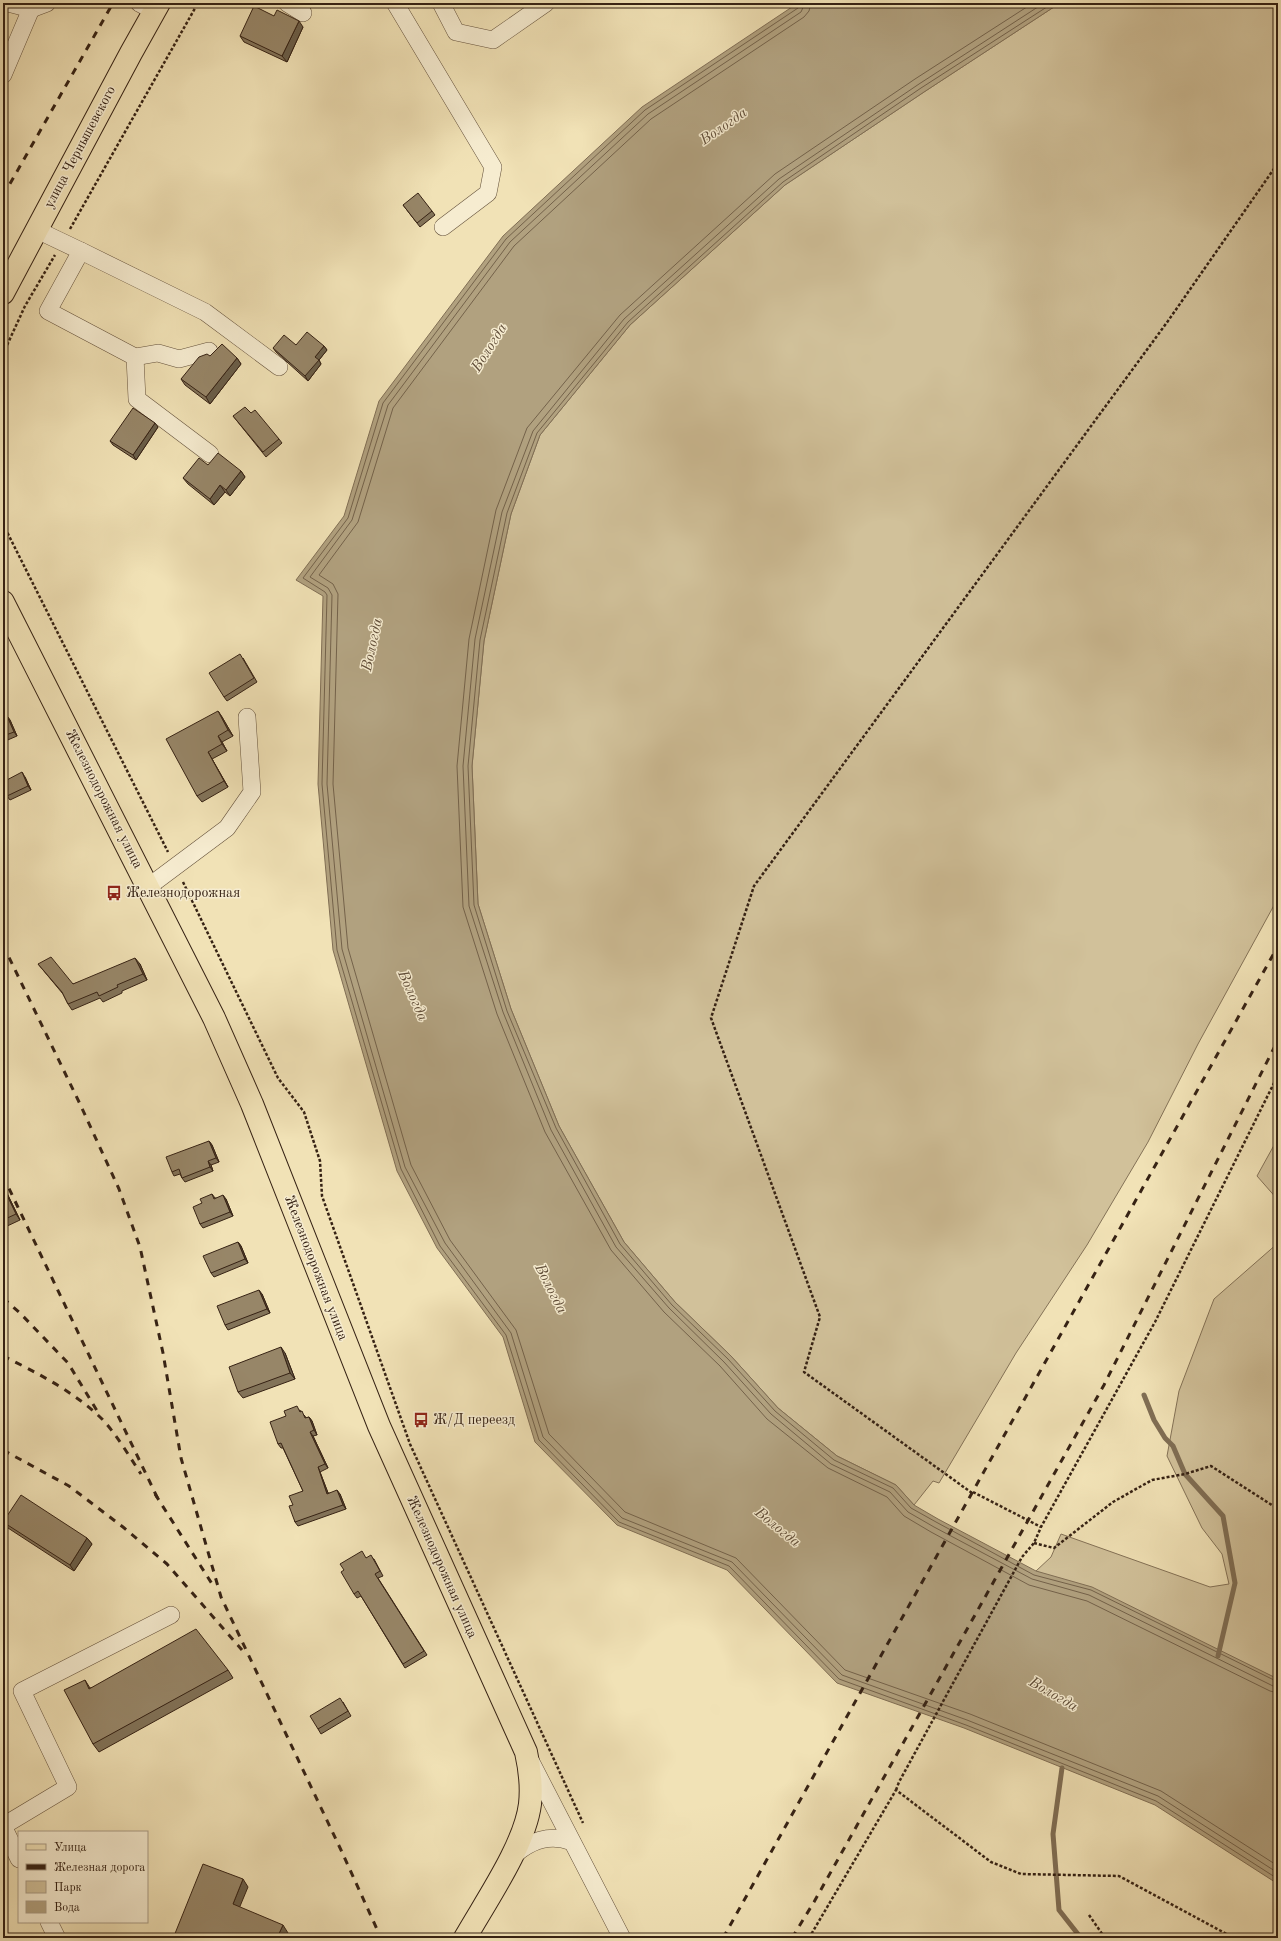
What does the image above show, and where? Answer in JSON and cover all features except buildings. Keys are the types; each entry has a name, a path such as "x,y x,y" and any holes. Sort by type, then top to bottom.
{"main road":[{"name":"улица Чернышевского","path":"3,293 151,6"},
{"name":"Железнодорожная улица","path":"3,602 214,1018 252,1104 381,1431 526,1752"},
{"path":"465,1938 511,1858 523,1832 530,1804 530,1771 526,1752"}],"street":[{"path":"8,3 31,9 47,3"},
{"path":"287,3 303,13"},
{"path":"395,3 493,167 488,194 443,227"},
{"path":"440,3 456,32 493,40 546,3"},
{"path":"3,75 31,9"},
{"path":"36,230 205,312 279,367"},
{"path":"81,251 48,311 135,357 158,353 179,360 209,351"},
{"path":"135,357 137,399 210,454"},
{"path":"148,887 227,828 252,792 247,717"},
{"path":"18,1857 3,1826 68,1787 22,1691 172,1615"},
{"name":"Железнодорожная улица","path":"526,1752 622,1938"},
{"path":"511,1858 518,1851 536,1841 556,1838 572,1842"},
{"path":"50,1923 57,1938"}],"path":[{"path":"3,354 25,306 102,175 198,3"},
{"path":"1041,1527 972,1493 804,1372 820,1317 711,1018 754,886 1168,321 1278,162"},
{"path":"3,524 175,867 278,1078 304,1112 320,1161 322,1196 410,1444 586,1829"},
{"path":"809,1938 896,1790 1022,1557 1034,1543 1041,1527 1155,1322 1278,1075"},
{"path":"1034,1543 1054,1548 1112,1502 1152,1480 1185,1474 1211,1466 1278,1509"},
{"path":"896,1790 990,1862 1021,1874 1119,1876 1234,1938"},
{"path":"1089,1915 1106,1938"}],"green space":[{"path":"1060,3 1278,3 1278,898 1198,1044 1148,1142 1087,1245 1016,1353 939,1483 933,1481 914,1505 896,1485 837,1456 778,1408 731,1356 675,1302 624,1242 559,1126 511,1009 478,904 472,766 484,641 511,514 540,435 630,325 785,185"},
{"path":"1278,1138 1278,1200 1257,1176"},
{"path":"1278,1243 1278,1679 1036,1571 1051,1557 1061,1534 1210,1587 1229,1584 1222,1554 1202,1528 1167,1456 1179,1391 1214,1299"}],"water":[{"name":"Вологда","path":"798,3 1060,3 785,185 630,325 540,435 511,514 484,641 472,766 478,904 511,1009 559,1126 624,1242 675,1302 731,1356 778,1408 837,1456 896,1485 914,1505 938,1519 1036,1571 1092,1587 1278,1679 1278,1884 1155,1805 964,1728 837,1683 727,1570 617,1525 535,1442 503,1337 437,1248 397,1171 333,950 318,784 323,596 296,580 344,516 379,401 503,236 642,107"}],"waterway":[{"path":"1144,1395 1154,1420 1165,1438 1173,1446 1185,1474 1223,1516 1235,1583 1218,1656"},
{"path":"1062,1768 1053,1834 1059,1910 1081,1938"}],"railway":[{"path":"3,196 113,3"},
{"path":"3,945 80,1104 119,1189 140,1247 163,1353 181,1458 221,1597 381,1938"},
{"path":"723,1938 1278,946"},
{"path":"792,1938 814,1902 1104,1385 1278,1040"},
{"path":"3,1176 158,1499"},
{"path":"3,1298 20,1313 68,1363 99,1414"},
{"path":"3,1356 55,1384 92,1409 113,1432 141,1474"},
{"path":"3,1450 69,1486 123,1527 167,1564 242,1650"},
{"path":"155,1494 214,1587"}],"place":[{"name":"Железнодорожная","path":"114,893"},
{"name":"Ж/Д переезд","path":"421,1420"}]}
